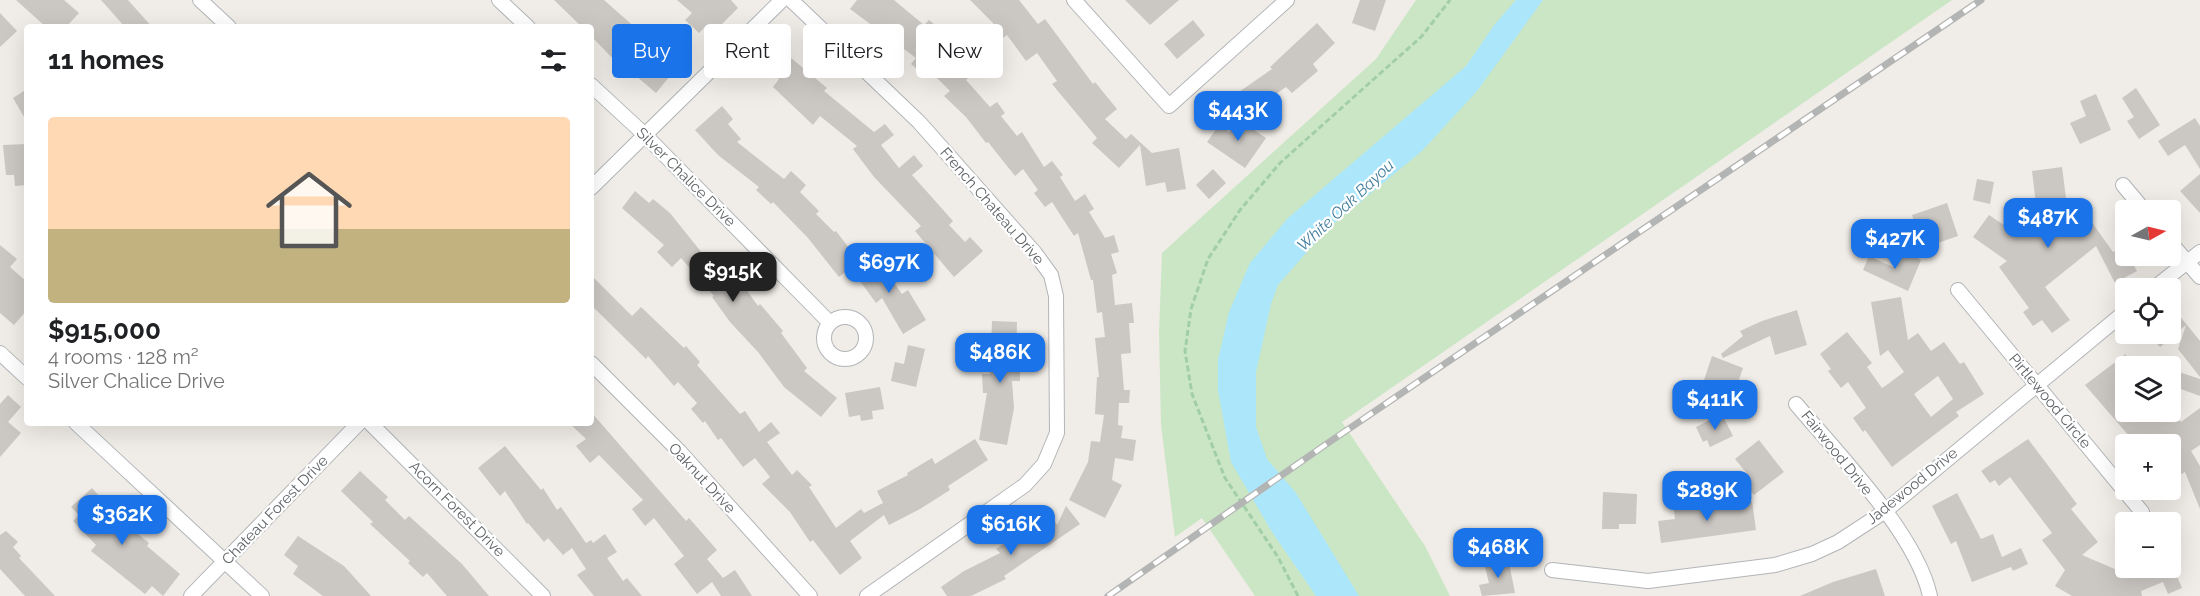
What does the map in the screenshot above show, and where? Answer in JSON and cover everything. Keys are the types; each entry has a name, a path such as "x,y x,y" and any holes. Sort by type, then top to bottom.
{"street":[{"path":"200,0 227,24"},
{"path":"499,0 525,24"},
{"path":"594,185 782,0"},
{"name":"French Chateau Drive","path":"791,0 927,130 1035,253 1051,275 1056,296 1057,433 1044,464 1018,491 867,596"},
{"path":"1074,0 1169,106 1287,0"},
{"name":"Silver Chalice Drive","path":"594,88 644,134 830,322"},
{"path":"2123,185 2136,200"},
{"path":"2167,278 2200,252"},
{"path":"2181,255 2200,277"},
{"name":"Pirtlewood Circle","path":"1958,290 2142,512"},
{"name":"Jadewood Drive","path":"1552,570 1648,581 1775,565 1829,546 1884,512 2036,383 2115,320"},
{"path":"0,353 24,375"},
{"name":"Oaknut Drive","path":"594,366 680,452 810,596"},
{"name":"Fairwood Drive","path":"1796,404 1884,512 1907,546 1927,584 1930,596"},
{"path":"79,426 262,596"},
{"name":"Chateau Forest Drive","path":"191,596 356,426"},
{"name":"Acorn Forest Drive","path":"373,426 543,596"}],"path":[{"path":"1298,596 1278,557 1225,478 1192,394 1185,351 1191,309 1208,259 1240,210 1280,163 1422,36 1450,0"}],"green space":[{"path":"1416,0 1952,0 1342,422 1425,546 1450,596 1255,596 1202,518 1175,537 1161,425 1159,332 1162,253 1376,59"}],"water":[{"name":"White Oak Bayou","path":"1516,0 1543,0 1477,91 1422,151 1326,230 1278,285 1271,304 1256,372 1256,427 1267,459 1296,493 1359,596 1316,596 1272,532 1231,462 1218,390 1218,360 1229,312 1250,263 1288,218 1466,66 1495,24"}],"building":[{"path":"16,0 64,0 79,13 69,24 43,24"},
{"path":"101,0 128,0 149,24 122,24"},
{"path":"554,0 604,0 631,24 612,24 612,58 594,39 594,24 579,24"},
{"path":"677,0 731,0 738,8 722,24 704,24 704,28 699,33 692,24 685,20 692,13"},
{"path":"857,0 894,0 923,24 916,24 916,58 904,49 904,24 870,24 850,9"},
{"path":"970,0 1019,0 1038,24 1045,19 1093,84 1095,82 1117,109 1105,119 1126,139 1131,134 1152,153 1179,148 1186,189 1167,192 1165,182 1146,186 1140,145 1119,168 1092,143 1097,138 1052,84 1057,81 1037,53 1026,61 1007,35 1003,38 1003,24 993,23"},
{"path":"1125,0 1179,0 1150,25"},
{"path":"1360,0 1386,0 1375,31 1352,23"},
{"path":"0,13 17,31 0,47"},
{"path":"1193,20 1205,35 1177,59 1164,44"},
{"path":"1317,23 1335,43 1313,64 1318,71 1292,93 1286,87 1249,113 1236,94 1272,69 1270,67"},
{"path":"791,58 803,68 803,78 815,78 827,88 824,91 874,132 885,124 894,135 881,145 899,168 914,155 923,166 912,175 953,221 949,225 965,242 970,237 983,251 954,277 915,231 921,226 874,177 853,149 857,146 820,116 813,125 773,87 779,79 791,78"},
{"path":"916,58 916,68 911,64"},
{"path":"638,78 668,78 656,93"},
{"path":"937,78 968,78 966,80 990,107 997,102 1005,113 1001,116 1017,136 1022,132 1044,167 1052,161 1063,175 1060,177 1075,201 1085,194 1094,209 1089,212 1105,238 1114,235 1119,252 1111,254 1117,273 1112,275 1115,305 1132,303 1134,323 1129,323 1131,353 1121,354 1124,390 1130,390 1129,403 1119,403 1118,425 1123,426 1121,438 1136,440 1133,461 1115,458 1112,480 1122,485 1105,518 1069,500 1088,462 1091,441 1100,442 1104,415 1095,414 1097,377 1099,377 1095,338 1105,337 1102,312 1097,313 1093,280 1091,280 1078,233 1074,236 1052,202 1045,207 1034,193 1038,190 1023,169 1015,176 966,117 944,96 950,91"},
{"path":"2136,88 2160,125 2139,139 2127,121 2134,117 2122,98"},
{"path":"24,91 24,117 13,98"},
{"path":"2096,94 2111,130 2080,144 2070,123 2086,116 2080,101"},
{"path":"722,106 733,119 728,124 741,139 737,142 784,179 791,171 806,185 800,192 819,211 816,214 834,232 836,231 859,261 839,277 808,238 773,202 771,204 756,190 759,187 718,155 695,130"},
{"path":"2195,118 2200,126 2200,169 2185,145 2168,156 2158,141"},
{"path":"1238,119 1266,138 1245,168 1207,142 1219,125 1229,132"},
{"path":"24,144 24,185 15,186 14,175 6,175 3,145"},
{"path":"2062,167 2069,221 2083,210 2113,252 2115,251 2115,266 2134,266 2137,271 2124,278 2115,278 2115,283 2096,246 2045,287 2070,320 2052,333 2042,320 2033,326 2023,312 2029,308 1999,267 2007,261 1973,237 1989,215 2004,225 2010,216 2040,237 2032,171"},
{"path":"1213,169 1226,183 1209,199 1196,185"},
{"path":"2200,174 2200,213 2180,191"},
{"path":"1977,179 1994,182 1990,204 1973,200"},
{"path":"635,191 649,203 653,199 670,213 710,263 717,257 736,280 738,278 758,306 760,304 783,331 781,333 807,368 804,371 837,398 821,417 784,387 758,352 730,322 712,297 714,296 681,258 672,267 657,252 664,245 622,208"},
{"path":"1947,203 1958,236 1923,248 1912,215"},
{"path":"0,245 17,259 10,267 24,279 24,313 14,325 0,313"},
{"path":"1900,250 1921,260 1908,291 1863,270 1869,256 1893,267"},
{"path":"873,254 902,294 908,290 926,320 903,334 882,298 876,303 852,270"},
{"path":"594,278 632,316 641,307 684,348 686,346 700,362 697,365 740,414 745,411 759,432 771,422 780,433 767,442 792,475 797,470 812,485 809,487 836,528 861,509 864,513 883,503 877,491 908,475 907,473 932,458 935,464 975,439 988,460 948,486 950,490 920,509 889,525 884,515 850,541 862,558 840,575 813,540 810,542 790,512 762,484 770,477 755,458 743,467 721,438 718,440 705,421 703,423 691,409 697,403 678,382 674,386 648,356 646,359 594,308"},
{"path":"1901,297 1908,340 1918,333 1931,351 1944,342 1960,364 1964,362 1984,394 1956,412 1959,416 1892,467 1865,430 1863,432 1853,418 1866,408 1848,382 1841,388 1828,371 1831,369 1820,354 1847,332 1872,363 1867,367 1882,388 1904,372 1888,350 1880,356 1871,302","holes":["1938,376 1953,399 1931,417 1914,394"]},
{"path":"1797,310 1807,345 1775,355 1770,336 1723,358 1721,354 1743,336 1740,331"},
{"path":"2181,318 2200,341 2200,377 2178,349 2186,325 2181,329"},
{"path":"992,321 1017,322 1016,361 1020,361 1020,381 1012,381 1014,408 1007,445 979,440 987,393 983,393 982,374 990,374"},
{"path":"908,345 925,349 916,387 891,381 895,362 904,364"},
{"path":"1712,356 1743,368 1732,400 1701,389"},
{"path":"2115,362 2115,420 2085,385"},
{"path":"2181,373 2200,379 2200,396 2181,389"},
{"path":"880,387 884,409 872,411 873,419 861,421 860,415 849,417 845,393"},
{"path":"8,395 21,407 8,422 21,433 0,457 0,404"},
{"path":"2200,408 2200,445 2191,451 2200,466 2200,509 2185,472 2181,474 2181,434 2127,434 2117,422 2181,422"},
{"path":"1722,414 1733,436 1710,447 1707,440 1703,442 1696,427"},
{"path":"594,415 686,521 689,518 717,550 707,559 723,578 735,570 752,596 721,596 712,582 697,594 674,564 684,556 654,518 645,526 632,509 643,500 599,455 590,463 576,446 586,439 572,426 594,426"},
{"path":"2028,439 2077,504 2071,509 2098,542 2082,555 2115,569 2115,578 2178,578 2182,588 2168,594 2163,582 2141,591 2142,596 2072,596 2055,586 2065,570 2042,540 2052,533 2010,477 1999,486 1995,480 1990,483 1981,471"},
{"path":"1759,440 1784,472 1754,495 1743,481 1749,476 1735,459"},
{"path":"505,446 541,490 543,488 557,510 561,507 586,543 591,540 593,543 605,534 617,552 607,558 623,581 627,578 642,596 594,596 577,575 586,569 572,548 563,555 548,538 544,542 527,524 505,491 500,496 478,468"},
{"path":"360,471 388,497 385,500 405,520 409,516 462,564 489,596 447,596 427,573 423,577 408,563 410,561 370,524 373,522 341,491"},
{"path":"92,488 131,532 133,530 149,543 147,546 180,574 163,596 152,586 145,594 91,551 96,545 73,521 79,515 71,507"},
{"path":"1603,492 1637,494 1636,524 1619,524 1619,529 1602,529"},
{"path":"1957,493 1981,539 1993,534 2002,557 2021,548 2028,564 2013,571 2011,567 1972,582 1956,541 1951,544 1932,506"},
{"path":"1689,501 1690,510 1752,501 1756,530 1661,543 1658,521 1675,519 1673,503"},
{"path":"1066,506 1080,524 1004,576 1006,579 971,596 947,596 941,587 964,571 1000,553 996,549 1049,513 1057,525"},
{"path":"6,531 18,542 13,547 21,556 19,558 55,596 25,596 0,569 0,535"},
{"path":"298,536 344,566 371,596 323,596 293,574 298,566 284,555"},
{"path":"1508,558 1515,593 1482,596 1479,585 1489,583 1484,563"},
{"path":"1876,569 1885,596 1800,596 1833,582"}],"railway":[{"path":"1108,596 1325,445 1981,0"}]}
